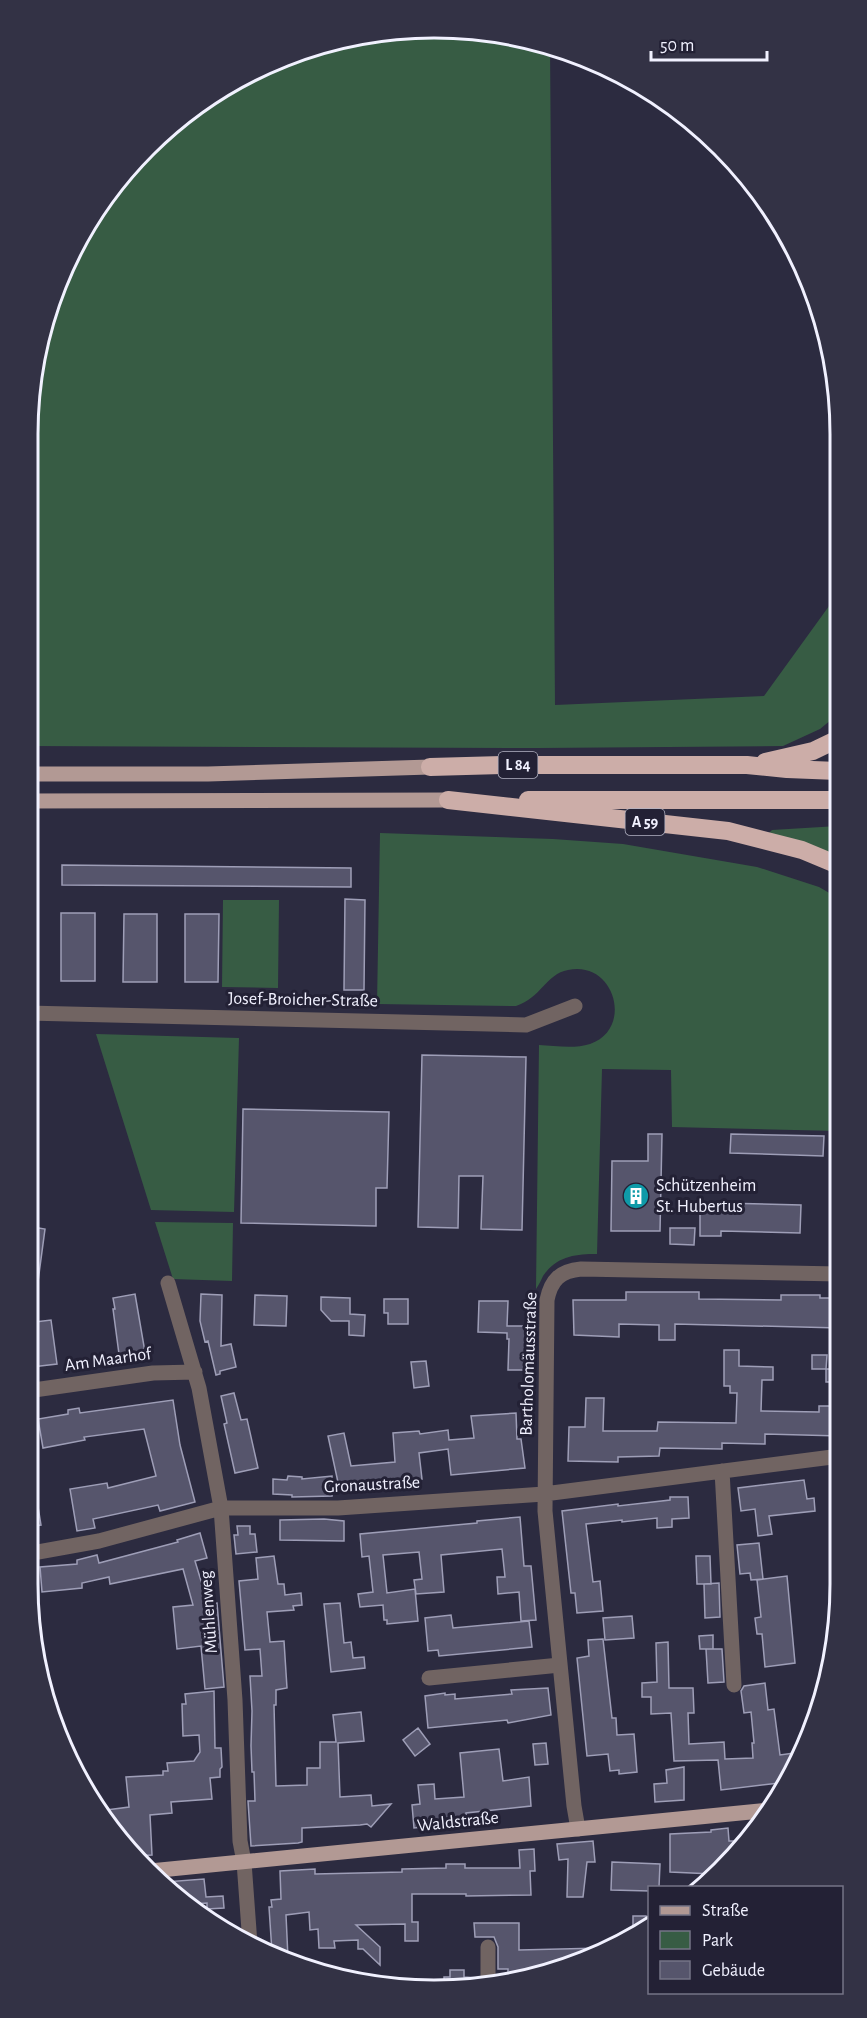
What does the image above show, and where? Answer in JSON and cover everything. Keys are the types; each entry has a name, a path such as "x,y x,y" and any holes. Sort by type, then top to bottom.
{"highway":[{"path":"747,765 801,754 830,744"},
{"name":"L 84","path":"430,767 747,765 787,770 830,771"},
{"name":"L 84","path":"448,801 830,800"},
{"name":"A 59","path":"448,801 728,831 802,850 830,862"}],"main road":[{"name":"L 84","path":"38,774 208,774 430,767"},
{"name":"L 84","path":"38,801 448,801"},
{"name":"Waldstraße","path":"159,1870 759,1811"}],"street":[{"name":"Josef-Broicher-Straße","path":"38,1013 526,1025 575,1006"},
{"name":"Bartholomäusstraße","path":"578,1829 544,1494 549,1288 555,1279 571,1270 581,1269 830,1274"},
{"name":"Mühlenweg","path":"168,1283 195,1372 221,1508 235,1700 240,1841 244,1862 249,1935"},
{"name":"Am Maarhof","path":"38,1389 153,1373 195,1372"},
{"name":"Gronaustraße","path":"38,1552 99,1541 221,1508 338,1508 544,1494 830,1457"},
{"path":"722,1471 734,1686"},
{"path":"429,1678 560,1665"},
{"path":"488,1947 488,1977"}],"green space":[{"path":"408,38 459,38 511,45 550,56 555,705 764,696 830,605 830,721 820,729 783,746 539,748 38,746 38,408 51,331 78,258 119,192 153,153 192,119 258,78 331,51"},
{"path":"830,826 830,855 769,833 772,830"},
{"path":"380,833 553,839 623,844 757,867 819,887 830,893 830,1131 672,1127 671,1070 602,1069 597,1254 560,1260 548,1269 536,1289 539,1045 578,1046 590,1044 604,1036 612,1025 615,1011 613,998 607,985 597,975 584,970 568,970 554,976 532,998 516,1006 377,1004"},
{"path":"223,900 279,900 278,988 222,987"},
{"path":"96,1034 239,1038 234,1212 151,1210"},
{"path":"155,1222 233,1223 232,1281 173,1279"}],"building":[{"path":"62,865 351,868 351,887 62,885"},
{"path":"345,899 365,900 364,990 344,990"},
{"path":"61,913 95,913 95,981 61,981"},
{"path":"124,914 157,914 157,982 123,982"},
{"path":"185,914 219,914 218,982 185,982"},
{"path":"422,1055 526,1057 522,1230 481,1229 483,1176 459,1176 458,1228 418,1227"},
{"path":"243,1109 389,1112 387,1188 376,1188 376,1226 241,1223"},
{"name":"Schützenheim St. Hubertus","path":"648,1134 662,1134 660,1231 611,1231 612,1161 648,1161"},
{"path":"731,1134 824,1136 823,1156 730,1153"},
{"path":"722,1203 801,1205 800,1233 721,1231 721,1236 700,1236 700,1208 721,1209"},
{"path":"38,1228 45,1229 38,1282"},
{"path":"670,1228 695,1228 694,1245 670,1244"},
{"path":"626,1292 699,1292 699,1299 781,1300 781,1295 820,1295 820,1298 830,1298 830,1328 675,1324 675,1340 659,1340 659,1325 619,1324 619,1337 574,1335 573,1300 626,1300"},
{"path":"135,1294 145,1352 121,1355 119,1354 113,1298"},
{"path":"201,1294 222,1295 221,1346 231,1344 236,1367 220,1371 220,1374 216,1375 208,1341 205,1342 200,1321"},
{"path":"255,1295 287,1296 286,1326 254,1325"},
{"path":"321,1297 350,1298 350,1314 365,1315 364,1336 349,1335 349,1321 331,1321 321,1310"},
{"path":"384,1299 408,1299 408,1324 388,1324 388,1313 384,1313"},
{"path":"479,1301 508,1301 507,1326 532,1326 531,1370 508,1370 509,1339 507,1339 507,1333 478,1332"},
{"path":"51,1320 57,1364 38,1366 38,1322"},
{"path":"724,1350 739,1350 739,1366 773,1367 773,1380 762,1380 761,1411 819,1412 819,1406 830,1406 830,1436 765,1434 765,1444 722,1443 722,1449 660,1448 659,1456 618,1457 618,1462 568,1461 569,1427 585,1427 586,1398 604,1398 603,1431 657,1431 658,1422 736,1423 737,1393 730,1393 730,1386 724,1386"},
{"path":"812,1355 827,1355 826,1369 812,1369"},
{"path":"426,1361 429,1386 414,1388 411,1362"},
{"path":"826,1369 830,1369 830,1382 826,1382"},
{"path":"234,1393 241,1420 247,1419 258,1468 235,1473 224,1424 227,1423 221,1396"},
{"path":"173,1400 180,1445 195,1502 160,1511 158,1505 93,1519 95,1528 77,1531 70,1489 107,1483 108,1488 156,1476 144,1429 84,1437 85,1440 43,1448 38,1419 68,1414 68,1410 79,1408 80,1413"},
{"path":"516,1413 517,1439 521,1439 525,1468 451,1475 448,1449 419,1453 422,1479 339,1487 328,1436 344,1433 351,1466 395,1462 393,1433 419,1431 420,1434 448,1430 449,1440 474,1438 471,1416"},
{"path":"288,1476 302,1477 302,1479 332,1476 332,1496 292,1497 292,1495 273,1494 273,1479 287,1480"},
{"path":"804,1480 807,1499 814,1498 815,1511 769,1516 772,1534 758,1536 755,1509 741,1511 738,1488"},
{"path":"670,1497 688,1497 689,1518 672,1519 672,1527 657,1528 657,1518 586,1524 593,1582 600,1581 603,1611 577,1613 575,1593 571,1593 562,1511 670,1500"},
{"path":"38,1507 41,1525 38,1525"},
{"path":"520,1517 524,1566 531,1566 536,1620 521,1621 519,1592 498,1594 497,1577 505,1577 502,1549 441,1555 444,1592 416,1594 414,1580 422,1579 419,1552 383,1555 387,1593 415,1589 418,1621 387,1624 387,1620 384,1620 383,1605 360,1607 358,1594 373,1592 369,1556 362,1557 360,1534"},
{"path":"280,1520 344,1521 344,1541 280,1540"},
{"path":"237,1526 250,1526 250,1534 255,1534 257,1552 236,1554 234,1535 238,1535"},
{"path":"200,1533 207,1558 195,1561 208,1604 217,1603 224,1687 205,1689 201,1646 177,1649 173,1607 193,1605 183,1569 110,1584 109,1577 82,1583 82,1588 42,1592 40,1567 77,1564 77,1560 97,1555 99,1563 178,1542 177,1540"},
{"path":"759,1543 763,1579 751,1580 750,1573 740,1574 737,1545"},
{"path":"274,1556 278,1584 284,1584 285,1595 301,1593 302,1605 293,1606 294,1610 267,1612 270,1642 284,1641 287,1688 276,1690 276,1705 274,1705 276,1786 307,1785 307,1768 320,1768 320,1742 336,1742 333,1715 361,1712 364,1741 338,1743 340,1797 371,1795 372,1806 391,1804 371,1827 367,1824 302,1828 302,1842 251,1846 248,1801 255,1801 254,1772 252,1772 250,1676 262,1676 260,1649 245,1650 239,1581 258,1579 256,1558"},
{"path":"696,1556 710,1556 711,1584 697,1584"},
{"path":"787,1576 795,1663 765,1667 762,1634 757,1634 755,1618 761,1617 757,1580"},
{"path":"719,1583 720,1617 705,1618 704,1584"},
{"path":"340,1603 344,1643 351,1642 353,1658 364,1657 365,1668 331,1672 324,1604"},
{"path":"451,1615 453,1628 529,1621 532,1647 439,1656 438,1650 428,1651 425,1618"},
{"path":"632,1616 634,1638 605,1640 603,1618"},
{"path":"713,1635 713,1649 700,1649 699,1636"},
{"path":"603,1639 612,1718 616,1718 617,1735 634,1734 637,1772 619,1774 619,1770 610,1771 608,1754 587,1756 577,1658 589,1656 588,1640"},
{"path":"668,1642 669,1688 693,1688 694,1713 688,1713 689,1744 724,1742 725,1759 753,1758 751,1712 744,1713 741,1691 744,1686 765,1683 768,1710 774,1709 780,1755 792,1753 775,1784 721,1790 718,1760 674,1761 671,1713 651,1714 651,1697 642,1697 642,1683 657,1682 656,1643"},
{"path":"706,1649 722,1649 724,1682 708,1683"},
{"path":"548,1688 551,1715 508,1723 507,1720 428,1728 425,1696 455,1694 455,1699 512,1694 511,1690"},
{"path":"214,1691 215,1748 221,1748 220,1777 210,1778 212,1799 171,1802 172,1813 150,1815 152,1855 144,1855 107,1810 129,1807 126,1777 163,1775 163,1771 168,1771 167,1763 194,1761 200,1752 199,1735 183,1736 182,1704 186,1704 185,1694"},
{"path":"418,1728 430,1744 415,1756 403,1740"},
{"path":"546,1743 548,1764 535,1765 533,1744"},
{"path":"499,1749 503,1781 529,1777 531,1806 466,1813 466,1820 454,1821 454,1824 414,1828 412,1805 420,1804 418,1785 434,1784 435,1799 464,1797 460,1753"},
{"path":"684,1767 684,1800 655,1802 654,1784 667,1783 666,1770"},
{"path":"728,1828 729,1841 735,1841 704,1874 670,1872 670,1834 711,1832 711,1830"},
{"path":"593,1841 595,1862 587,1862 583,1897 567,1897 568,1859 559,1860 557,1844"},
{"path":"534,1849 535,1871 530,1871 531,1895 412,1894 412,1922 418,1922 418,1941 405,1941 405,1924 356,1925 380,1947 380,1965 363,1949 358,1949 358,1940 334,1941 335,1948 319,1948 318,1929 310,1930 309,1912 286,1915 288,1952 272,1946 269,1907 272,1907 271,1900 281,1899 280,1871 315,1869 315,1874 402,1872 402,1869 446,1868 446,1864 465,1864 465,1868 520,1868 519,1850"},
{"path":"612,1862 660,1864 659,1886 648,1886 648,1891 611,1890"},
{"path":"204,1879 206,1897 223,1896 224,1908 207,1909 207,1903 198,1904 171,1881"},
{"path":"633,1916 646,1916 646,1919 633,1926"},
{"path":"474,1923 519,1923 519,1950 589,1948 536,1967 508,1973 508,1969 498,1969 498,1947 494,1937 475,1937"},
{"path":"450,1970 464,1970 464,1977 477,1978 444,1980 444,1977 450,1977"}],"place":[{"name":"Schützenheim St. Hubertus","path":"636,1196"}]}
